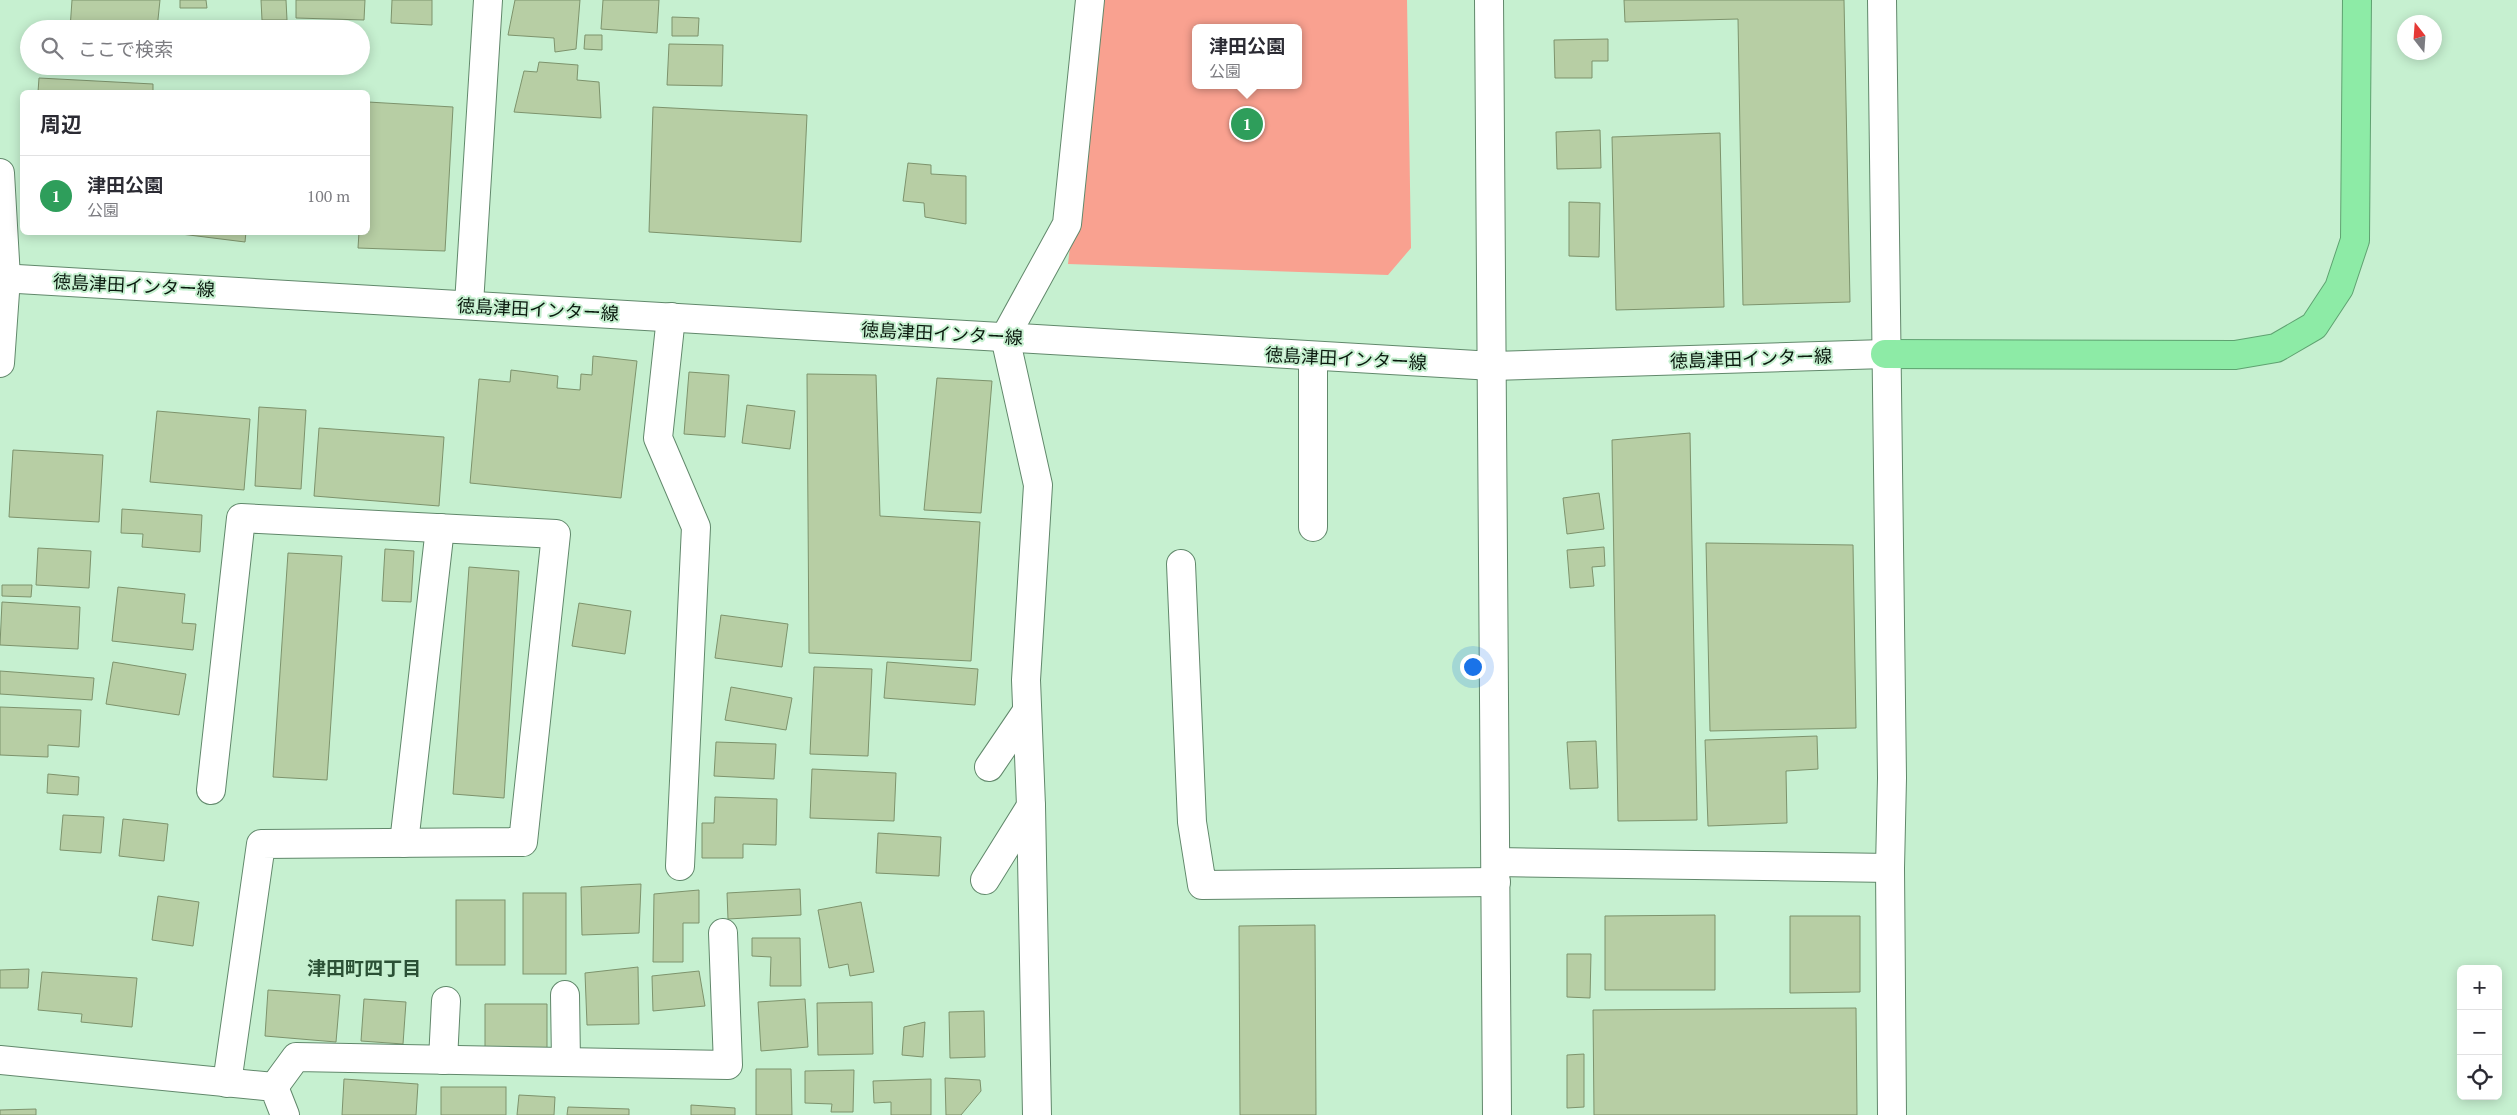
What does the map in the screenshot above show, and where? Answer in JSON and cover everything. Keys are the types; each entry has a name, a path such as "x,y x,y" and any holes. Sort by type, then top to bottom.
{"highway":[{"path":"1885,354 2236,355 2276,348 2314,326 2339,288 2355,240 2357,0"}],"street":[{"path":"469,304 488,0"},
{"path":"1031,1114 1032,806 1026,680 1038,485 1005,337 1067,224 1090,0"},
{"path":"1489,0 1497,1115"},
{"path":"1882,0 1885,354 1892,778 1890,868 1892,1115"},
{"path":"0,173 3,278 0,363"},
{"name":"徳島津田インター線","path":"3,278 469,304 1493,366 1885,354"},
{"path":"671,317 658,438 696,527 680,866"},
{"path":"1313,356 1313,527"},
{"path":"211,790 241,518 556,534 523,842 261,844 227,1082"},
{"path":"404,843 440,528"},
{"path":"1182,564 1192,822 1202,885 1496,872 1890,868"},
{"path":"989,768 1027,710"},
{"path":"985,880 1032,806"},
{"path":"274,1087 296,1057 728,1065 723,933"},
{"path":"566,996 566,1062"},
{"path":"443,1060 446,1001"},
{"path":"0,1060 274,1087"},
{"path":"274,1087 285,1115"}],"shaded area":[{"path":"1098,0 1407,0 1411,248 1388,275 1068,264"}],"building":[{"path":"72,0 160,0 158,20 71,20"},
{"path":"180,0 206,0 207,8 180,8"},
{"path":"261,0 286,0 287,20 262,20"},
{"path":"296,0 365,0 364,20 296,18"},
{"path":"392,0 432,0 432,25 391,23"},
{"path":"515,0 580,0 576,49 555,52 554,38 508,35"},
{"path":"603,0 659,0 657,33 601,29"},
{"path":"1624,0 1844,0 1850,302 1743,305 1738,19 1625,22"},
{"path":"672,17 699,18 698,36 672,36"},
{"path":"585,35 602,35 602,50 584,49"},
{"path":"1608,39 1608,61 1592,61 1592,78 1555,78 1554,40"},
{"path":"669,44 723,45 722,86 667,85"},
{"path":"539,62 578,65 577,80 599,82 601,118 514,112 524,71 537,72"},
{"path":"39,78 153,84 153,90 38,90"},
{"path":"370,102 453,107 445,251 358,248 359,235 370,235"},
{"path":"653,107 807,115 801,242 649,232"},
{"path":"1600,130 1601,168 1557,169 1556,132"},
{"path":"1720,133 1724,307 1616,310 1612,137"},
{"path":"908,163 931,165 931,174 966,176 966,224 925,217 924,203 903,201"},
{"path":"1569,202 1600,203 1599,257 1569,256"},
{"path":"189,235 246,235 245,242"},
{"path":"593,356 637,361 621,498 470,483 479,379 510,382 511,370 558,376 557,388 580,390 581,374 592,375"},
{"path":"689,372 729,375 725,437 684,434"},
{"path":"807,374 876,375 880,516 980,522 971,661 809,653"},
{"path":"937,378 992,381 981,513 924,510"},
{"path":"747,405 795,411 790,449 742,443"},
{"path":"259,407 306,410 301,489 255,486"},
{"path":"157,411 250,419 244,490 150,482"},
{"path":"319,428 444,437 439,506 314,496"},
{"path":"1690,433 1697,820 1618,821 1612,440"},
{"path":"13,450 103,455 99,522 9,517"},
{"path":"1599,493 1604,529 1567,534 1563,498"},
{"path":"122,509 202,515 200,552 142,547 143,534 121,533"},
{"path":"1706,543 1853,545 1856,728 1710,731"},
{"path":"1604,547 1605,566 1592,567 1594,586 1570,588 1567,550"},
{"path":"38,548 91,551 89,588 36,585"},
{"path":"385,549 414,551 411,602 382,601"},
{"path":"288,553 342,556 327,780 273,777"},
{"path":"469,567 519,571 504,798 453,794"},
{"path":"2,585 32,585 31,597 2,596"},
{"path":"118,587 185,594 182,623 196,624 193,650 112,641"},
{"path":"2,602 80,607 78,649 0,645"},
{"path":"579,603 631,611 625,654 572,646"},
{"path":"721,615 788,624 782,667 715,658"},
{"path":"113,662 186,674 179,715 106,704"},
{"path":"887,662 978,669 975,705 884,698"},
{"path":"814,667 872,669 868,756 810,754"},
{"path":"0,671 94,678 92,700 0,694"},
{"path":"731,687 792,698 786,730 725,720"},
{"path":"0,707 81,710 79,747 48,745 48,757 0,755"},
{"path":"1817,736 1818,769 1786,771 1787,823 1708,826 1705,740"},
{"path":"1596,741 1598,788 1570,789 1567,742"},
{"path":"716,742 776,744 774,779 714,776"},
{"path":"812,769 896,773 894,821 810,818"},
{"path":"48,774 79,777 78,795 47,793"},
{"path":"715,797 777,799 776,845 743,844 743,858 702,858 702,823 714,823"},
{"path":"63,815 104,817 101,853 60,850"},
{"path":"123,819 168,824 164,861 119,856"},
{"path":"878,833 941,837 939,876 876,873"},
{"path":"641,884 639,933 582,935 581,887"},
{"path":"800,889 801,915 728,919 727,893"},
{"path":"699,890 699,923 683,923 683,962 653,962 654,894"},
{"path":"523,893 566,893 566,974 523,974"},
{"path":"158,896 199,902 193,946 152,940"},
{"path":"456,900 505,900 505,965 456,965"},
{"path":"861,902 874,972 850,976 848,964 829,968 818,910"},
{"path":"1715,915 1715,990 1605,990 1605,916"},
{"path":"1790,916 1860,916 1860,992 1790,993"},
{"path":"1315,925 1316,1115 1240,1115 1239,926"},
{"path":"752,938 800,938 801,986 770,986 771,957 752,956"},
{"path":"1567,954 1591,954 1590,998 1567,997"},
{"path":"638,967 639,1024 587,1025 585,973"},
{"path":"29,969 28,988 0,988 0,970"},
{"path":"699,971 705,1006 653,1011 652,976"},
{"path":"42,972 137,978 132,1027 81,1022 82,1014 38,1010"},
{"path":"268,990 340,995 336,1042 265,1036"},
{"path":"364,999 406,1002 403,1044 361,1041"},
{"path":"805,999 808,1047 761,1051 758,1002"},
{"path":"872,1002 873,1054 818,1055 817,1003"},
{"path":"485,1004 547,1004 547,1048 485,1049"},
{"path":"1856,1008 1857,1115 1594,1115 1593,1010"},
{"path":"984,1011 985,1057 950,1058 949,1012"},
{"path":"925,1022 923,1057 902,1055 904,1027"},
{"path":"1584,1054 1584,1107 1567,1108 1567,1055"},
{"path":"756,1069 791,1069 792,1115 756,1115"},
{"path":"854,1070 853,1112 831,1112 832,1104 805,1103 805,1071"},
{"path":"945,1078 980,1080 981,1091 961,1115 946,1115"},
{"path":"344,1079 418,1084 416,1115 342,1115"},
{"path":"931,1079 931,1115 891,1115 891,1102 874,1103 873,1081"},
{"path":"441,1087 506,1087 506,1115 441,1115"},
{"path":"519,1095 555,1097 554,1115 517,1115"},
{"path":"691,1105 735,1108 735,1115 691,1115"},
{"path":"568,1107 629,1109 629,1115 567,1115"},
{"path":"36,1109 36,1115 0,1115 0,1110"}],"place":[{"name":"津田公園","path":"1247,124"}],"district":[{"name":"津田町四丁目","path":"364,967"}]}
